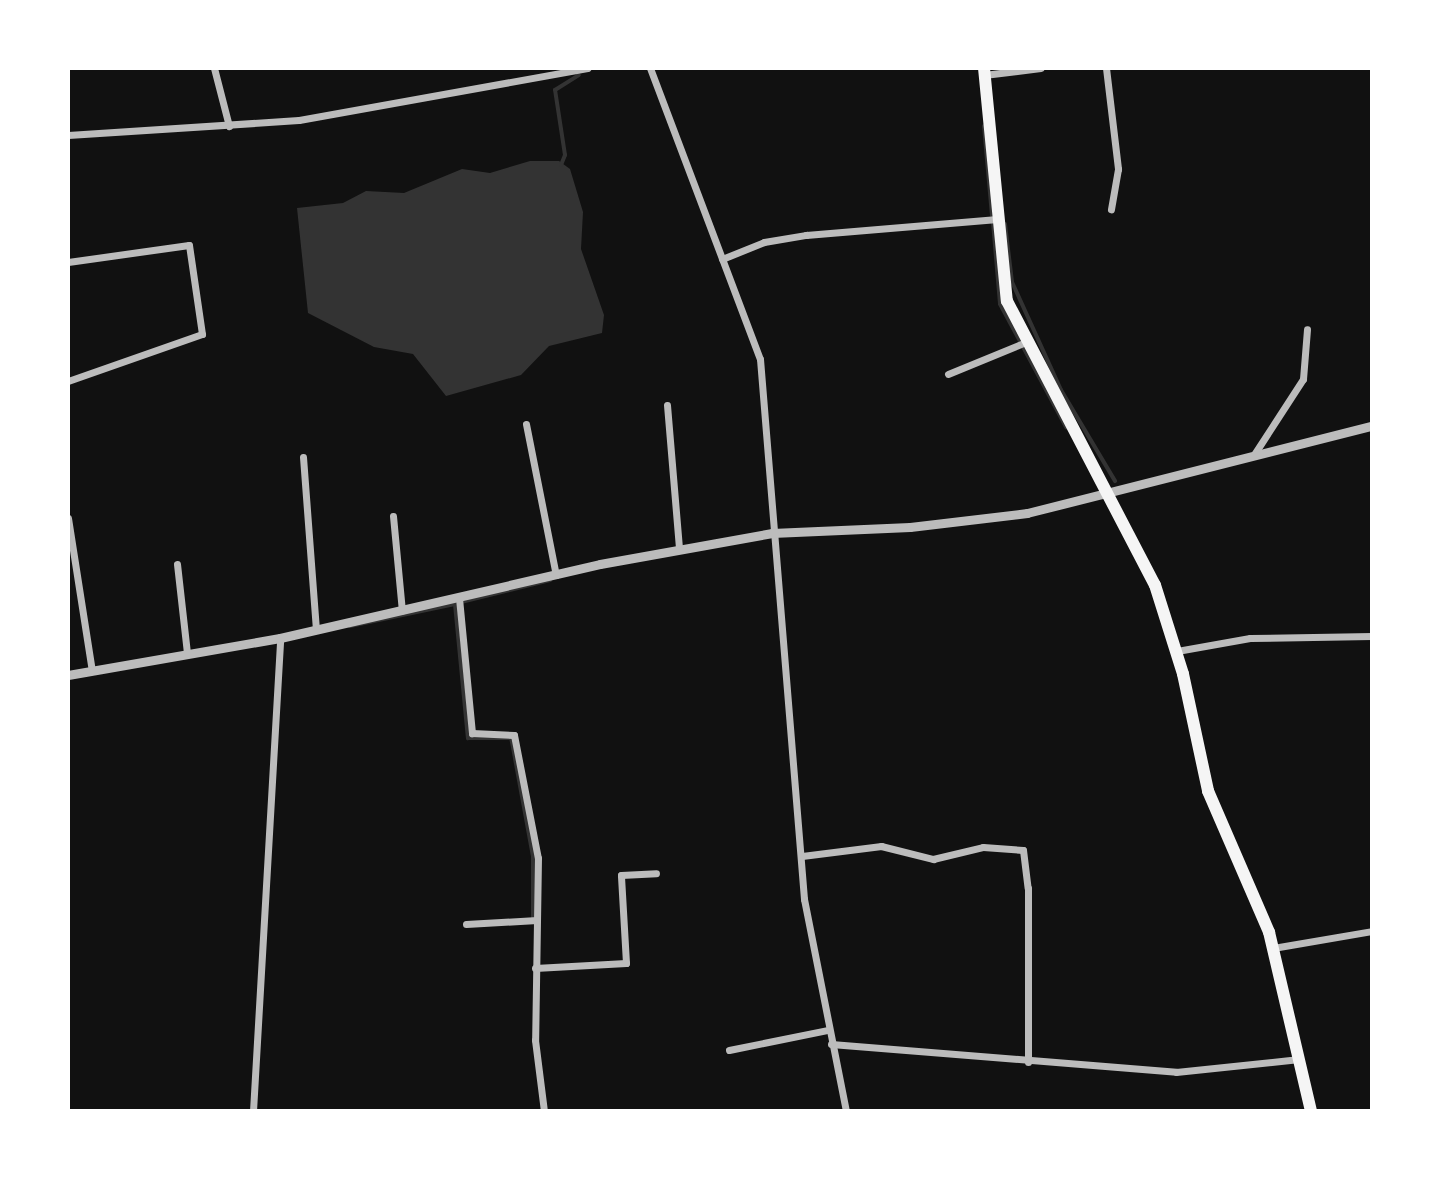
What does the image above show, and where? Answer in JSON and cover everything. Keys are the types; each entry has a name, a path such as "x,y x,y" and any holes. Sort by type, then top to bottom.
{"main road":[{"path":"987,72 997,219 1007,301 1026,342 1111,493 1155,585 1177,651 1208,791 1273,948 1311,1111"}],"street":[{"path":"214,68 229,126"},
{"path":"68,135 229,126 367,111 587,68"},
{"path":"650,68 760,359 772,533 809,936 846,1111"},
{"path":"987,72 1041,68"},
{"path":"1106,68 1118,169 1111,209"},
{"path":"722,259 764,242 806,235 997,219"},
{"path":"68,262 189,245 202,334 68,381"},
{"path":"1255,453 1303,379 1307,329"},
{"path":"948,374 1026,342"},
{"path":"667,405 679,549"},
{"path":"526,424 556,575"},
{"path":"68,675 280,638 556,575 772,533 910,527 1027,513 1255,453 1372,426"},
{"path":"303,457 316,630"},
{"path":"393,516 402,611"},
{"path":"68,518 92,671"},
{"path":"177,564 187,653"},
{"path":"459,598 472,733 514,735 538,858 535,1040 544,1111"},
{"path":"1177,651 1250,638 1372,636"},
{"path":"253,1111 280,638"},
{"path":"802,856 881,846 933,859 983,847 1023,850 1028,888 1028,1062"},
{"path":"535,968 626,963 621,875 656,873"},
{"path":"466,924 537,920"},
{"path":"1273,948 1372,931"},
{"path":"729,1050 827,1030"},
{"path":"831,1044 1176,1072 1299,1059"}],"shaded area":[{"path":"530,161 559,161 570,169 583,212 581,249 604,315 602,333 549,346 521,375 446,396 413,354 374,347 308,313 297,208 343,203 366,191 404,193 462,169 490,173"}],"waterway":[{"path":"561,165 565,155 555,90 579,75"},
{"path":"984,126 992,216"},
{"path":"993,222 1000,304 1066,427"},
{"path":"1005,224 1012,282 1061,390 1115,481"},
{"path":"457,603 550,580"},
{"path":"350,626 455,604 468,738 511,738 512,742 533,856 533,918"}]}
